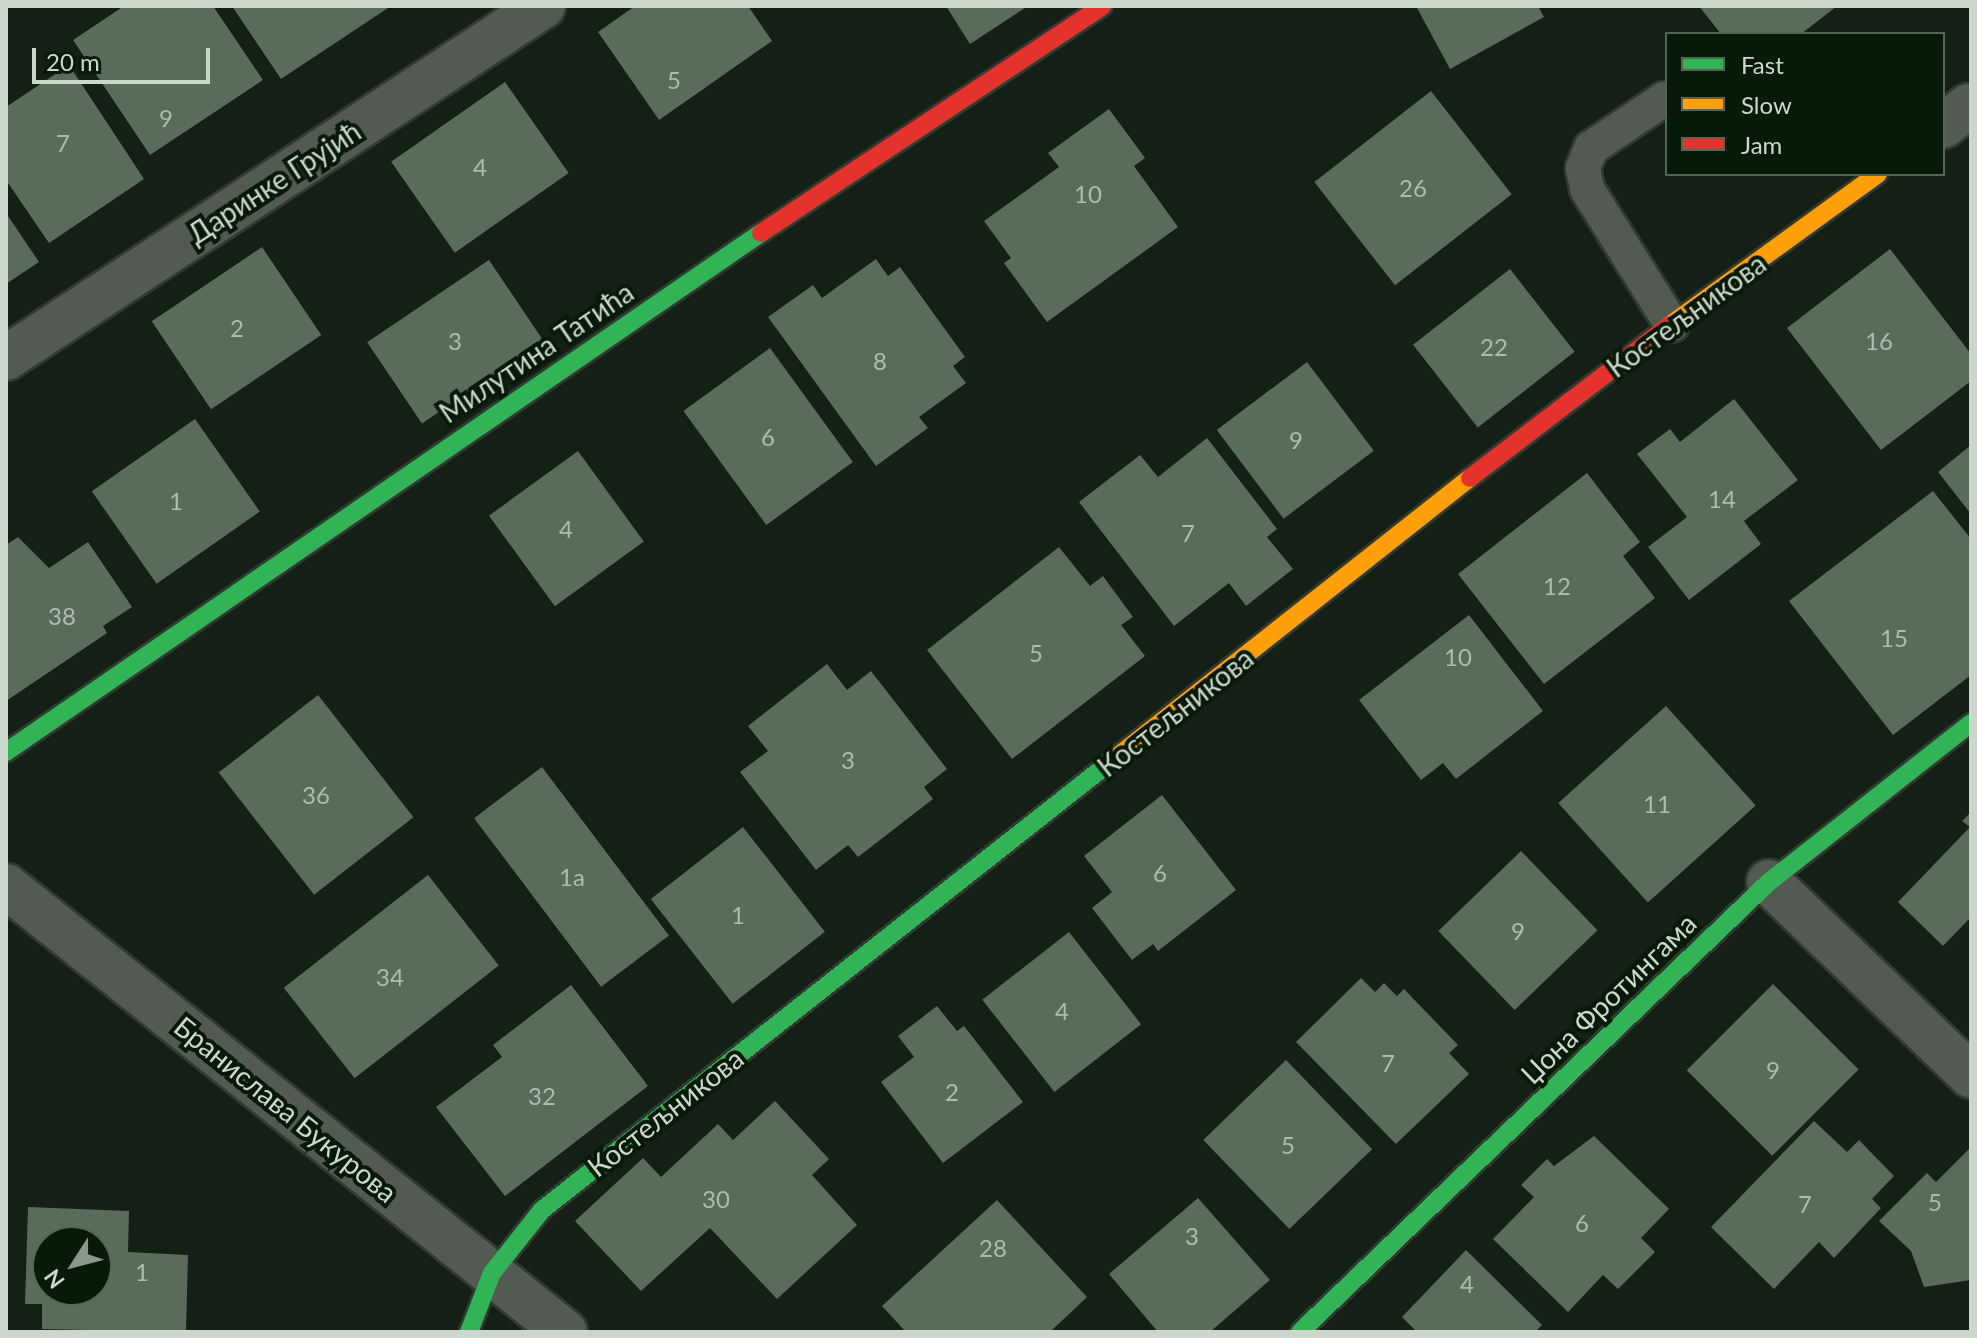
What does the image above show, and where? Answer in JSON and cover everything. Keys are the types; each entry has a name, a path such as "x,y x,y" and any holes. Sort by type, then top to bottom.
{"street":[{"name":"Даринке Грујић","path":"6,358 543,6"},
{"name":"Милутина Татића","path":"6,752 980,83 1103,6"},
{"name":"Костељникова","path":"469,1332 492,1273 542,1210 1573,396 1875,176"},
{"name":"Џона Фротингама","path":"1300,1332 1769,882 1971,723"},
{"path":"1769,882 1971,1076"},
{"name":"Бранислава Букурова","path":"11,906 565,1332"}],"lane":[{"path":"1664,99 1591,148 1583,168 1587,189 1672,325"}],"building":[{"path":"124,6 213,6 263,80 150,155 73,40"},
{"path":"232,6 391,6 281,79"},
{"path":"635,6 748,6 772,41 659,120 598,32"},
{"path":"946,6 1028,6 970,44"},
{"path":"1416,6 1538,6 1544,17 1450,69"},
{"path":"1699,6 1837,6 1804,32 1719,32"},
{"path":"69,65 144,179 49,243 6,180 6,107"},
{"path":"505,82 569,173 455,253 391,162"},
{"path":"1431,91 1512,194 1395,285 1314,182"},
{"path":"1109,109 1145,158 1134,166 1178,227 1047,322 1004,263 1011,258 984,221 1059,167 1048,153"},
{"path":"6,213 39,262 6,284"},
{"path":"262,247 321,335 211,409 152,321"},
{"path":"1890,249 1971,354 1971,381 1881,450 1787,328"},
{"path":"876,259 888,276 900,267 965,357 953,366 966,383 919,417 928,428 876,466 768,317 813,285 822,298"},
{"path":"489,260 544,341 422,423 367,342"},
{"path":"1510,269 1575,352 1478,427 1413,345"},
{"path":"770,348 853,462 766,525 683,411"},
{"path":"1307,362 1374,451 1284,519 1217,430"},
{"path":"1734,399 1798,480 1744,521 1761,544 1689,600 1648,547 1687,517 1637,454 1670,429 1680,442"},
{"path":"195,419 260,512 157,584 92,491"},
{"path":"1207,438 1277,529 1267,537 1293,569 1246,606 1229,583 1174,626 1079,502 1140,455 1158,477"},
{"path":"1971,445 1971,514 1938,472"},
{"path":"578,451 644,542 555,606 489,516"},
{"path":"1587,473 1640,542 1623,556 1655,598 1544,684 1458,574"},
{"path":"1933,491 1971,539 1971,675 1893,735 1789,601"},
{"path":"18,537 49,568 88,542 132,607 103,626 107,633 6,701 6,545"},
{"path":"1059,547 1090,586 1103,576 1133,617 1121,625 1145,656 1012,759 927,650"},
{"path":"1469,615 1543,711 1456,779 1443,763 1421,780 1359,700"},
{"path":"827,664 847,690 871,671 947,769 924,787 933,799 858,857 848,845 816,870 740,772 768,751 748,726"},
{"path":"318,695 413,817 314,895 219,773"},
{"path":"1666,706 1756,806 1648,903 1558,803"},
{"path":"542,767 669,936 601,987 474,818"},
{"path":"1162,795 1236,890 1158,951 1153,944 1132,960 1092,908 1112,892 1084,856"},
{"path":"1971,812 1971,917 1943,946 1898,902 1970,827 1962,821"},
{"path":"743,827 825,932 733,1004 651,899"},
{"path":"1521,851 1597,930 1515,1010 1438,931"},
{"path":"428,875 499,966 355,1078 284,988"},
{"path":"1069,932 1141,1024 1054,1092 982,1000"},
{"path":"1361,978 1375,992 1384,983 1397,996 1404,989 1458,1045 1449,1053 1469,1074 1396,1144 1296,1042"},
{"path":"1773,984 1859,1070 1772,1156 1687,1070"},
{"path":"571,985 648,1086 505,1196 436,1107 502,1057 493,1045"},
{"path":"937,1006 957,1031 964,1026 1023,1102 943,1163 881,1082 914,1057 898,1036"},
{"path":"1286,1060 1372,1149 1289,1229 1203,1140"},
{"path":"775,1101 829,1159 812,1175 857,1225 777,1299 710,1228 641,1291 575,1221 643,1158 661,1177 718,1124 733,1140"},
{"path":"1814,1121 1847,1152 1859,1140 1894,1176 1872,1199 1881,1208 1834,1258 1819,1242 1774,1289 1711,1227"},
{"path":"1594,1136 1669,1209 1641,1238 1655,1252 1618,1289 1603,1275 1568,1312 1493,1239 1534,1197 1521,1185 1547,1159 1554,1166"},
{"path":"1971,1147 1971,1280 1924,1287 1911,1251 1879,1221 1927,1173 1936,1182"},
{"path":"1198,1198 1270,1280 1210,1332 1158,1332 1109,1274"},
{"path":"997,1200 1087,1297 1050,1332 906,1332 882,1306"},
{"path":"28,1207 129,1211 128,1252 188,1255 186,1332 42,1329 42,1306 112,1306 112,1226 32,1226 32,1304 25,1304"},
{"path":"1466,1250 1542,1325 1535,1332 1417,1332 1402,1317"}],"traffic: fast":[{"path":"6,752 761,233"},
{"path":"1300,1332 1769,882 1971,723"},
{"path":"469,1332 492,1273 542,1210 1114,759"}],"traffic: slow":[{"path":"1670,325 1875,176"},
{"path":"1114,759 1470,478"}],"traffic: jam":[{"path":"761,233 1103,6"},
{"path":"1470,478 1670,325"}]}
